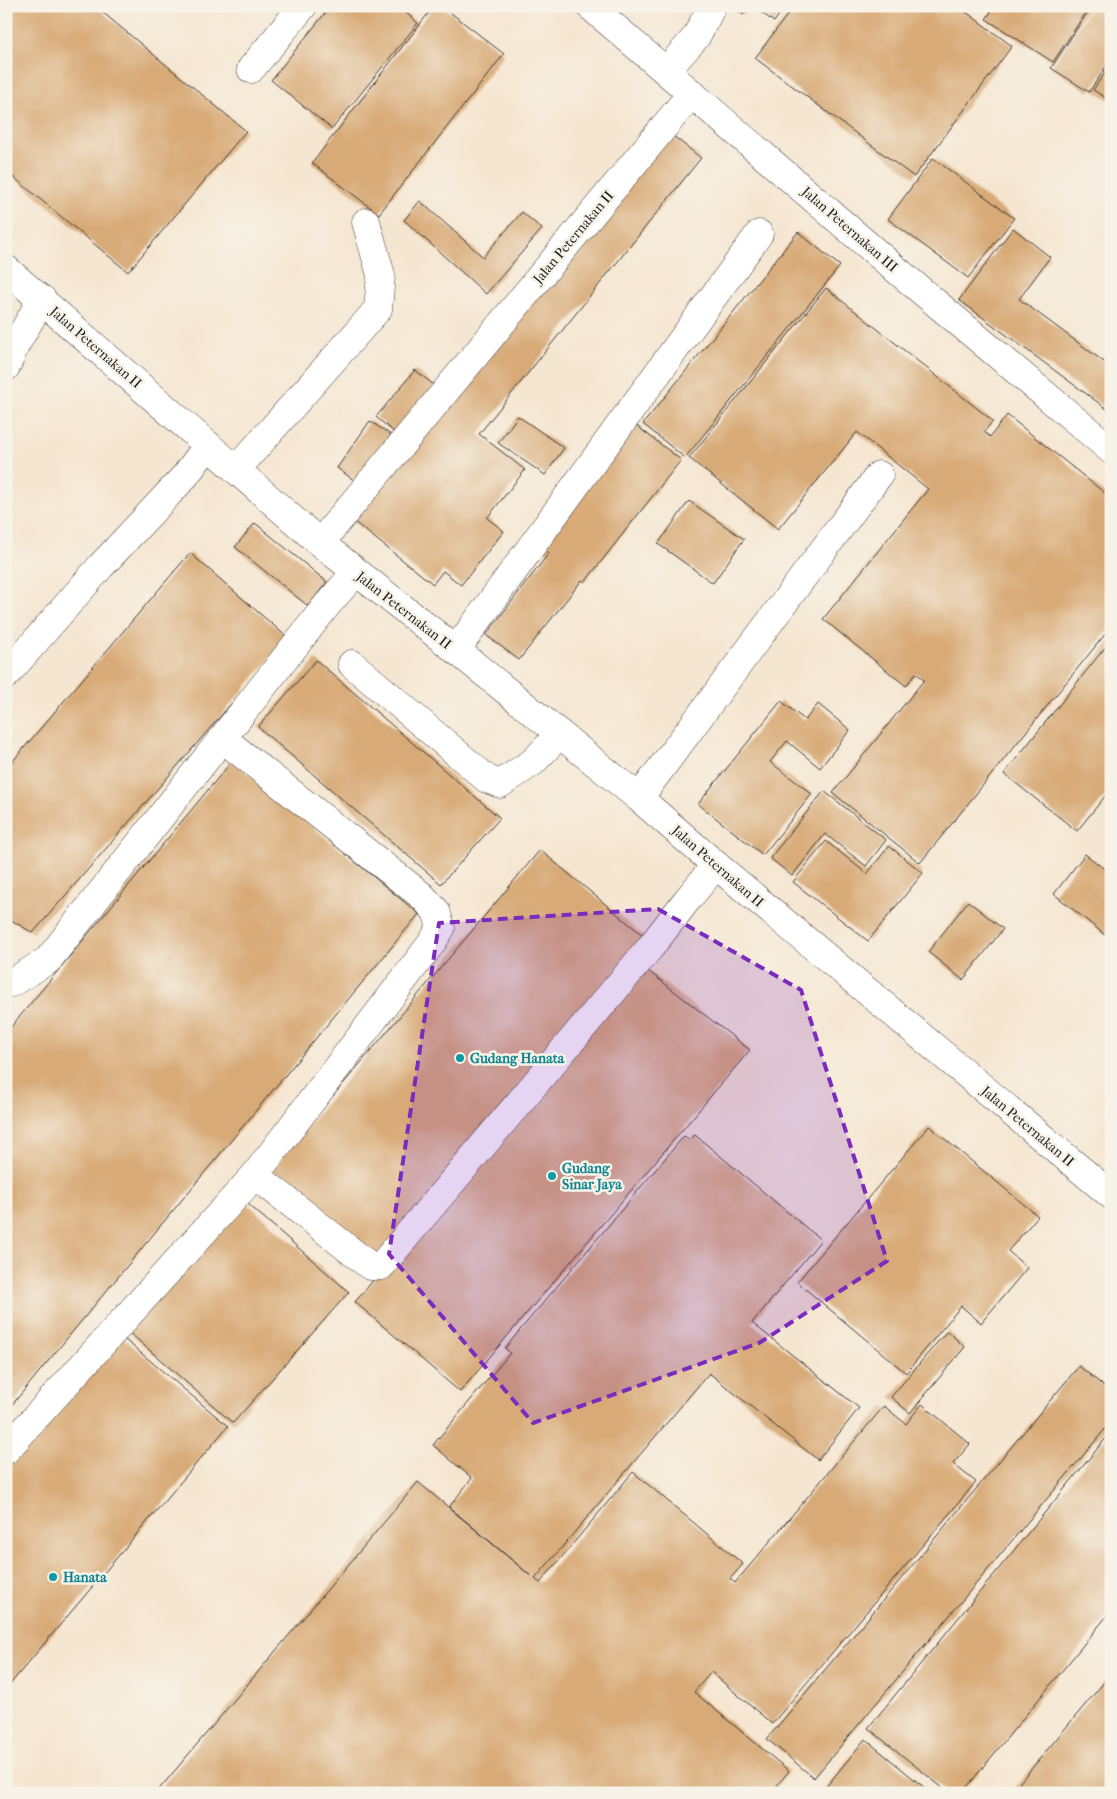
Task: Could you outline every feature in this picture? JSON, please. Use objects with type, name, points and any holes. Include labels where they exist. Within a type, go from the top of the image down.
[{"type":"street","points":[[251,69],[303,6]]},
{"type":"street","name":"Jalan Peternakan III","points":[[590,6],[1111,450]]},
{"type":"street","points":[[666,71],[696,37],[712,6]]},
{"type":"street","name":"Jalan Peternakan II","points":[[320,543],[692,93]]},
{"type":"street","points":[[236,470],[378,309],[381,275],[366,222]]},
{"type":"street","points":[[456,650],[759,234]]},
{"type":"street","name":"Jalan Peternakan II","points":[[6,269],[320,543],[639,798],[716,865],[1111,1195]]},
{"type":"street","points":[[6,367],[16,344],[42,299]]},
{"type":"street","points":[[6,675],[101,566],[185,476],[208,446]]},
{"type":"street","points":[[639,798],[879,475]]},
{"type":"street","points":[[6,981],[11,983],[48,960],[327,606],[356,572]]},
{"type":"street","points":[[352,664],[487,779],[500,784],[533,762],[560,734]]},
{"type":"street","points":[[6,1450],[255,1175],[432,944],[441,928],[436,911],[422,896],[223,739]]},
{"type":"street","points":[[255,1175],[370,1266],[381,1266],[649,949],[716,865]]},
{"type":"highlighted area","points":[[658,909],[801,990],[887,1261],[759,1343],[533,1423],[389,1254],[439,923]]},
{"type":"building","points":[[6,6],[95,6],[246,131],[128,272],[6,171]]},
{"type":"building","points":[[331,6],[398,6],[418,23],[332,129],[271,80]]},
{"type":"building","points":[[434,6],[442,6],[504,54],[379,214],[312,163]]},
{"type":"building","points":[[732,6],[748,6],[743,15]]},
{"type":"building","points":[[759,6],[785,6],[774,22],[757,9]]},
{"type":"building","points":[[794,6],[958,6],[1012,46],[914,177],[755,58]]},
{"type":"building","points":[[995,6],[1090,6],[1053,62],[986,19]]},
{"type":"building","points":[[1092,6],[1111,6],[1111,59],[1089,92],[1051,68]]},
{"type":"building","points":[[1111,64],[1111,101],[1093,90]]},
{"type":"building","points":[[667,131],[701,158],[479,434],[525,470],[487,518],[504,531],[461,585],[443,571],[433,584],[353,521]]},
{"type":"building","points":[[933,158],[1014,218],[968,278],[888,219]]},
{"type":"building","points":[[420,201],[483,257],[522,212],[542,229],[486,294],[404,220]]},
{"type":"building","points":[[1013,228],[1050,257],[1019,299],[1111,367],[1111,412],[959,300]]},
{"type":"building","points":[[798,232],[840,266],[685,458],[643,424]]},
{"type":"building","points":[[826,288],[993,421],[984,432],[990,437],[1007,415],[1111,498],[1111,627],[920,863],[833,793],[924,680],[916,673],[906,686],[823,619],[928,489],[857,432],[778,529],[689,458]]},
{"type":"building","points":[[415,370],[435,386],[395,433],[376,417]]},
{"type":"building","points":[[518,416],[564,448],[545,475],[498,443]]},
{"type":"building","points":[[370,421],[391,435],[358,483],[337,468]]},
{"type":"building","points":[[633,423],[681,460],[585,582],[582,580],[519,660],[486,635],[549,553],[538,545]]},
{"type":"building","points":[[689,501],[744,539],[713,583],[658,544]]},
{"type":"building","points":[[255,523],[327,582],[308,606],[235,547]]},
{"type":"building","points":[[190,553],[288,638],[33,933],[6,917],[6,769]]},
{"type":"building","points":[[1111,640],[1111,789],[1077,831],[1004,774]]},
{"type":"building","points":[[316,660],[500,818],[441,884],[258,727]]},
{"type":"building","points":[[781,701],[805,720],[818,704],[850,730],[820,768],[787,741],[770,762],[812,794],[763,855],[698,804]]},
{"type":"building","points":[[232,761],[419,914],[6,1412],[6,1033]]},
{"type":"building","points":[[824,791],[886,840],[866,866],[825,834],[792,876],[770,858]]},
{"type":"building","points":[[826,841],[867,874],[889,846],[923,873],[868,941],[793,882]]},
{"type":"building","name":"Gudang Hanata","points":[[540,850],[651,942],[379,1266],[268,1173]]},
{"type":"building","points":[[1085,854],[1111,874],[1111,928],[1105,935],[1054,894]]},
{"type":"building","points":[[968,901],[1003,929],[963,980],[928,952]]},
{"type":"building","name":"Gudang Sinar Jaya","points":[[638,963],[750,1050],[460,1392],[355,1302]]},
{"type":"building","points":[[929,1126],[1038,1216],[1008,1251],[1027,1268],[981,1323],[961,1306],[906,1373],[797,1282]]},
{"type":"building","points":[[695,1135],[821,1240],[752,1323],[859,1408],[818,1460],[709,1373],[535,1579],[540,1583],[633,1472],[743,1564],[730,1579],[735,1583],[884,1406],[906,1424],[922,1404],[970,1444],[953,1464],[976,1482],[772,1724],[711,1672],[694,1692],[789,1771],[771,1793],[156,1793],[418,1482],[531,1576],[449,1507],[472,1478],[433,1445],[510,1353],[505,1348],[684,1136],[690,1140]]},
{"type":"building","points":[[240,1197],[349,1292],[233,1423],[124,1328]]},
{"type":"building","points":[[947,1331],[965,1347],[910,1413],[891,1397]]},
{"type":"building","name":"Hanata","points":[[117,1333],[228,1426],[6,1689],[6,1465]]},
{"type":"building","points":[[1079,1366],[1111,1392],[1111,1422],[814,1778],[767,1739]]},
{"type":"building","points":[[1111,1432],[1111,1611],[962,1793],[949,1793],[868,1728]]},
{"type":"building","points":[[1111,1674],[1111,1793],[1011,1793]]},
{"type":"building","points":[[865,1739],[931,1793],[821,1793]]},
{"type":"place","name":"Gudang Hanata","points":[[460,1058]]},
{"type":"place","name":"Gudang Sinar Jaya","points":[[552,1176]]},
{"type":"place","name":"Hanata","points":[[53,1577]]}]
